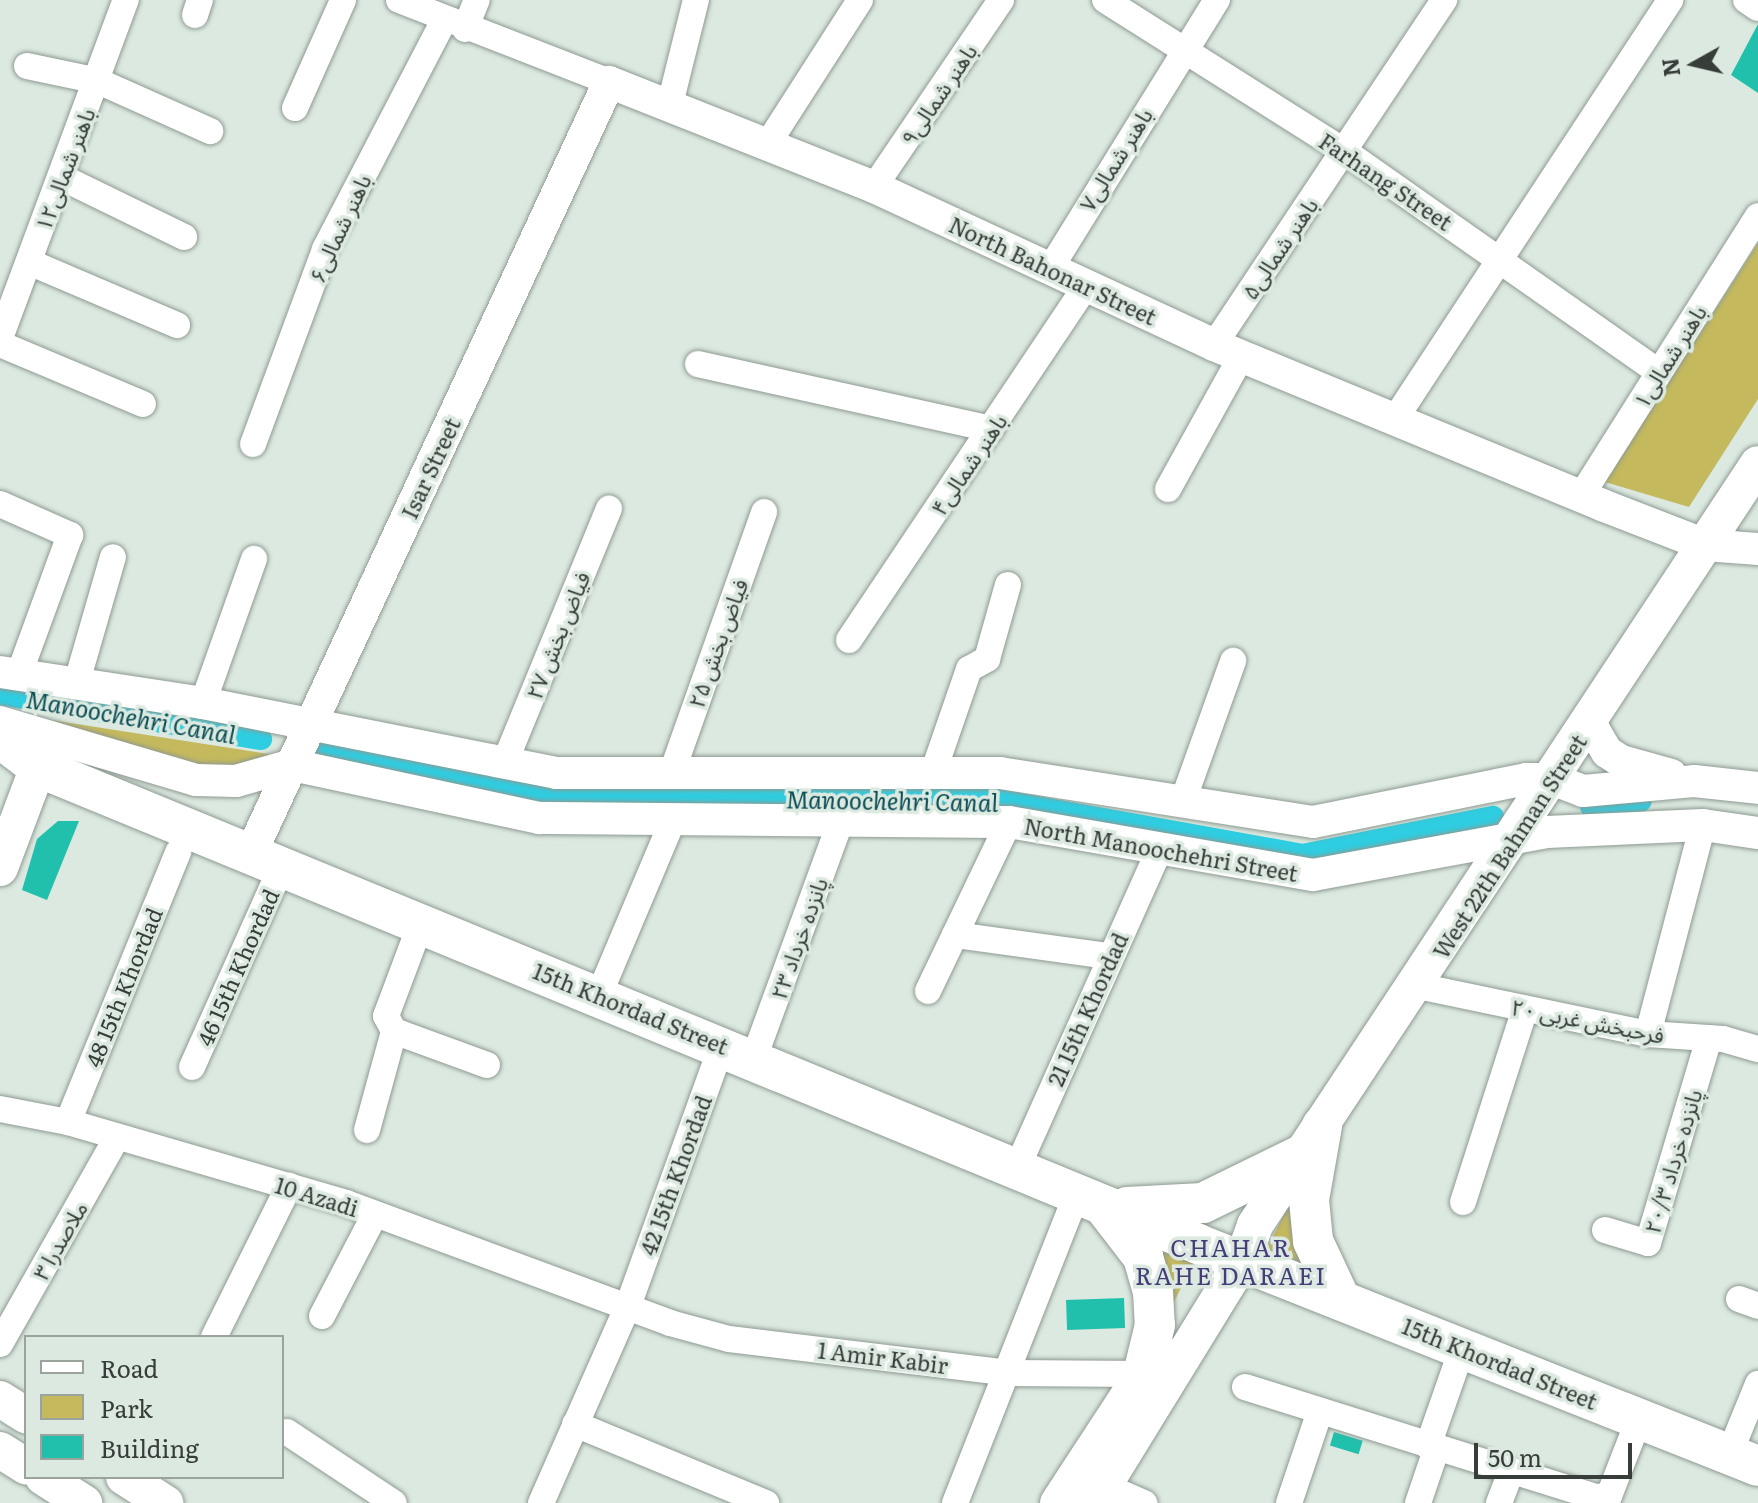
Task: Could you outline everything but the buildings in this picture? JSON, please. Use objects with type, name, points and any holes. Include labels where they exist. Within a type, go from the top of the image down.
[{"type":"main road","name":"West 22th Bahman Street","points":[[1240,1247],[1418,986],[1758,464]]},
{"type":"main road","name":"15th Khordad Street","points":[[0,738],[19,765],[267,860],[738,1051],[1090,1199],[1240,1247],[1340,1299],[1743,1460]]},
{"type":"main road","points":[[0,868],[19,765]]},
{"type":"main road","points":[[1090,1199],[1203,1203],[1313,1140]]},
{"type":"main road","points":[[1313,1140],[1309,1200],[1313,1241],[1340,1299]]},
{"type":"main road","points":[[1090,1199],[1143,1257],[1153,1291],[1155,1325],[1143,1374]]},
{"type":"main road","points":[[1058,1503],[1143,1374],[1240,1247]]},
{"type":"main road","points":[[1099,1494],[1240,1247]]},
{"type":"main road","points":[[0,1399],[24,1414]]},
{"type":"main road","points":[[0,1450],[24,1465]]},
{"type":"street","name":"باهنر شمالی۱۲","points":[[0,338],[126,0]]},
{"type":"street","points":[[295,108],[343,0]]},
{"type":"street","name":"North Bahonar Street","points":[[399,0],[455,25],[670,104],[874,187],[1085,287],[1228,350],[1397,416],[1581,496],[1705,545],[1758,549]]},
{"type":"street","name":"باهنر شمالی۶","points":[[253,444],[325,249],[455,25],[477,0]]},
{"type":"street","points":[[670,104],[696,0]]},
{"type":"street","points":[[767,145],[860,0]]},
{"type":"street","name":"باهنر شمالی۹","points":[[874,187],[1001,0]]},
{"type":"street","name":"Farhang Street","points":[[1105,0],[1344,151],[1501,258],[1659,372]]},
{"type":"street","name":"باهنر شمالی۷","points":[[1050,269],[1217,0]]},
{"type":"street","points":[[1397,416],[1670,0]]},
{"type":"street","points":[[1746,0],[1758,8]]},
{"type":"street","name":"باهنر شمالی۵","points":[[1168,489],[1228,350],[1344,151],[1443,1]]},
{"type":"street","points":[[27,66],[98,81],[210,131]]},
{"type":"street","name":"Isar Street","points":[[267,860],[292,765],[609,82]]},
{"type":"street","points":[[61,177],[184,237]]},
{"type":"street","name":"باهنر شمالی۱","points":[[1581,496],[1758,216]]},
{"type":"street","points":[[29,262],[177,325]]},
{"type":"street","name":"باهنر شمالی۴","points":[[849,640],[1085,287]]},
{"type":"street","points":[[0,344],[143,404]]},
{"type":"street","points":[[698,364],[991,429]]},
{"type":"street","points":[[0,504],[70,535],[9,674],[203,703],[556,773],[1000,773],[1313,822],[1552,779],[1583,791],[1694,781]]},
{"type":"street","name":"فیاض بخش ۲۷","points":[[505,762],[609,509]]},
{"type":"street","name":"فیاض بخش ۲۵","points":[[671,775],[764,512]]},
{"type":"street","points":[[76,685],[113,557]]},
{"type":"street","points":[[203,703],[254,559]]},
{"type":"street","points":[[933,773],[969,669],[987,659],[1008,585]]},
{"type":"street","points":[[1183,801],[1233,661]]},
{"type":"street","points":[[1589,721],[1607,752],[1621,761],[1694,781],[1758,788]]},
{"type":"street","name":"North Manoochehri Street","points":[[0,722],[196,780],[236,781],[292,765],[539,818],[673,820],[842,817],[1009,822],[1159,851],[1313,875],[1516,837],[1703,825],[1758,833]]},
{"type":"street","name":"پانزده خرداد ۲۳","points":[[738,1051],[842,817]]},
{"type":"street","points":[[599,995],[673,820]]},
{"type":"street","points":[[928,991],[1009,822]]},
{"type":"street","points":[[1648,1034],[1703,825]]},
{"type":"street","name":"21 15th Khordad","points":[[1017,1168],[1109,956],[1159,851]]},
{"type":"street","name":"48 15th Khordad","points":[[68,1122],[178,852]]},
{"type":"street","name":"46 15th Khordad","points":[[192,1067],[267,860]]},
{"type":"street","points":[[421,923],[386,1016],[394,1031],[487,1065]]},
{"type":"street","points":[[955,935],[1109,956]]},
{"type":"street","name":"فرحبخش غربی ۲۰","points":[[1418,986],[1648,1034],[1750,1040]]},
{"type":"street","points":[[1463,1202],[1525,1009]]},
{"type":"street","points":[[367,1130],[394,1031]]},
{"type":"street","name":"پانزده خرداد ۲۰/۳","points":[[1605,1230],[1648,1243],[1709,1038]]},
{"type":"street","name":"42 15th Khordad","points":[[541,1503],[738,1051]]},
{"type":"street","name":"10 Azadi","points":[[0,1109],[68,1122],[289,1186],[628,1306]]},
{"type":"street","name":"ملاصدرا ۳","points":[[0,1344],[117,1137]]},
{"type":"street","points":[[215,1335],[289,1186]]},
{"type":"street","points":[[955,1503],[1009,1373],[1090,1199]]},
{"type":"street","points":[[322,1316],[375,1214]]},
{"type":"street","name":"1 Amir Kabir","points":[[628,1306],[729,1339],[1009,1373],[1143,1374]]},
{"type":"street","points":[[1418,1503],[1462,1349]]},
{"type":"street","points":[[1743,1460],[1758,1384]]},
{"type":"street","points":[[1245,1387],[1594,1500],[1609,1496],[1639,1419]]},
{"type":"street","points":[[1289,1503],[1320,1411]]},
{"type":"street","points":[[575,1424],[766,1503]]},
{"type":"street","points":[[287,1432],[394,1503]]},
{"type":"street","points":[[1499,1503],[1510,1474]]},
{"type":"street","points":[[1099,1494],[1144,1503]]},
{"type":"green space","points":[[1758,243],[1758,399],[1689,507],[1605,482]]},
{"type":"green space","points":[[51,720],[269,754],[263,769],[214,774]]},
{"type":"green space","points":[[1298,1187],[1309,1266],[1267,1248]]},
{"type":"green space","points":[[1144,1238],[1196,1258],[1171,1308]]},
{"type":"waterway","name":"Manoochehri Canal","points":[[0,694],[261,739]]},
{"type":"waterway","name":"Manoochehri Canal","points":[[326,750],[586,800],[981,797],[1302,855],[1493,817]]},
{"type":"waterway","name":"Manoochehri Canal","points":[[1591,807],[1641,801]]},
{"type":"district","name":"CHAHAR RAHE DARAEI","points":[[1231,1261]]}]
